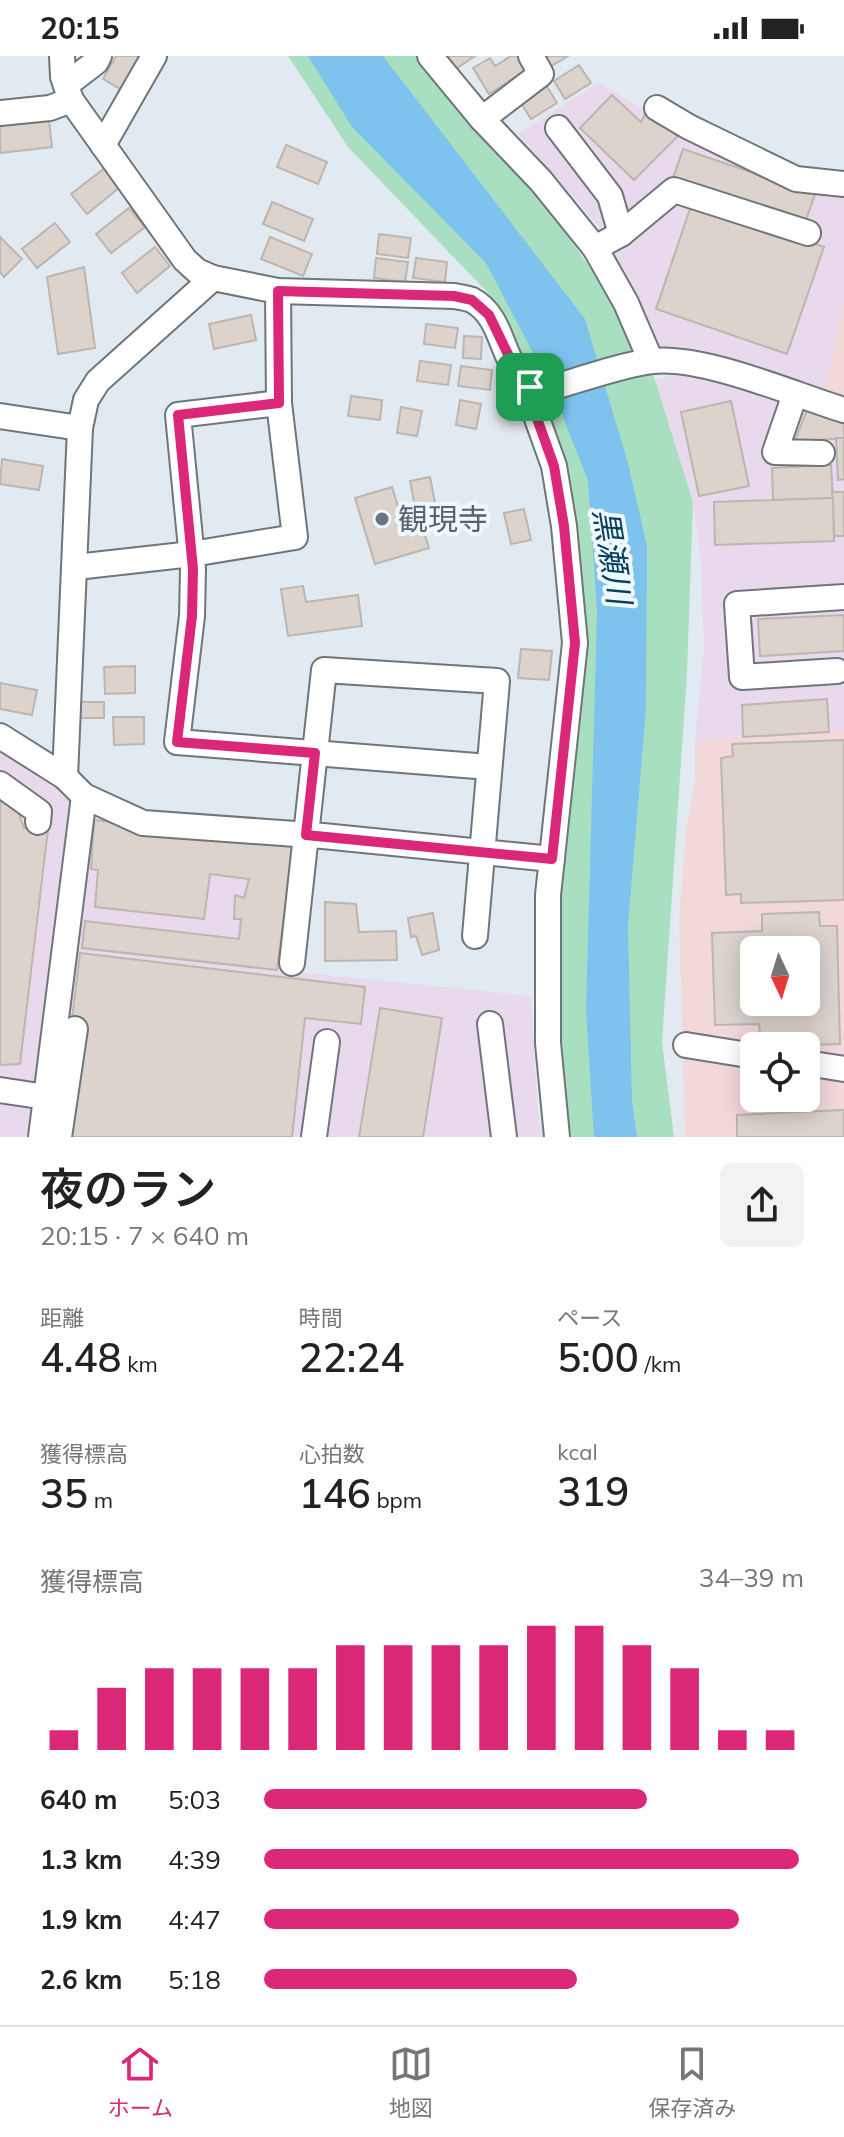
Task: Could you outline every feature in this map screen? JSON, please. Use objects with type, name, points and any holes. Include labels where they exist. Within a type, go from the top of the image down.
[{"type":"street","points":[[62,56],[69,93],[185,260],[197,271],[213,278],[278,291],[454,296],[472,300],[489,315],[517,373],[538,388],[651,361],[681,360],[844,410]]},
{"type":"street","points":[[0,113],[50,108],[69,93],[99,56]]},
{"type":"street","points":[[103,145],[154,56]]},
{"type":"street","points":[[430,56],[482,119],[541,181],[595,248],[616,282],[651,361]]},
{"type":"street","points":[[482,119],[541,74],[531,56]]},
{"type":"street","points":[[657,108],[796,179],[844,184]]},
{"type":"street","points":[[558,128],[610,196],[621,234]]},
{"type":"street","points":[[595,248],[621,234],[674,190],[808,233]]},
{"type":"street","points":[[65,777],[80,428],[86,400],[98,381],[213,278]]},
{"type":"street","points":[[76,567],[192,554],[295,537],[279,403],[278,291]]},
{"type":"street","points":[[538,388],[534,410],[554,466],[564,526],[575,643],[548,895],[548,1043],[557,1137]]},
{"type":"street","points":[[795,394],[775,452],[822,453]]},
{"type":"street","points":[[279,403],[178,415],[192,554],[192,616],[177,742],[489,767]]},
{"type":"street","points":[[0,416],[80,428]]},
{"type":"street","points":[[837,671],[742,677],[737,604],[844,597]]},
{"type":"street","points":[[292,963],[324,670],[497,681],[475,936]]},
{"type":"street","points":[[0,736],[65,777],[84,796],[143,823],[552,859]]},
{"type":"street","points":[[0,784],[39,812],[38,822]]},
{"type":"street","points":[[59,1137],[72,1028],[84,796]]},
{"type":"street","points":[[490,1024],[504,1137]]},
{"type":"street","points":[[41,1137],[46,1097],[72,1028]]},
{"type":"street","points":[[314,1137],[327,1042]]},
{"type":"street","points":[[686,1045],[740,1054]]},
{"type":"street","points":[[820,1065],[844,1069]]},
{"type":"street","points":[[0,1090],[46,1097]]},
{"type":"shaded area","points":[[599,83],[683,132],[844,189],[844,297],[824,394],[738,363],[683,348],[652,351],[625,280],[599,227],[518,134]]},
{"type":"shaded area","points":[[844,298],[844,399],[824,394]]},
{"type":"shaded area","points":[[676,374],[699,376],[740,387],[844,422],[844,731],[695,741],[704,646],[701,566],[693,502],[655,380]]},
{"type":"shaded area","points":[[844,731],[844,1137],[685,1137],[679,920],[686,832],[695,780],[695,741]]},
{"type":"shaded area","points":[[0,746],[140,826],[294,841],[277,970],[531,996],[537,1105],[542,1137],[0,1137]]},
{"type":"green space","points":[[288,56],[418,56],[549,209],[623,315],[655,380],[693,502],[687,673],[662,1042],[674,1137],[561,1137],[548,1025],[574,701],[545,410],[527,363],[487,292],[348,147]]},
{"type":"water","name":"黒瀬川","points":[[308,56],[383,56],[585,319],[628,463],[647,546],[646,709],[628,926],[632,1100],[637,1137],[594,1137],[586,1010],[597,612],[588,481],[552,389],[486,263],[352,127]]},
{"type":"building","points":[[116,56],[143,56],[124,91],[103,79]]},
{"type":"building","points":[[445,56],[475,56],[454,70]]},
{"type":"building","points":[[511,56],[517,56],[526,70],[489,94],[473,68],[490,58],[495,66]]},
{"type":"building","points":[[543,56],[568,56],[550,67]]},
{"type":"building","points":[[579,65],[591,83],[565,99],[554,81]]},
{"type":"building","points":[[546,85],[557,103],[531,119],[520,101]]},
{"type":"building","points":[[612,95],[641,122],[645,114],[678,136],[634,180],[580,128]]},
{"type":"building","points":[[49,120],[52,147],[0,153],[0,125]]},
{"type":"building","points":[[286,145],[327,162],[318,184],[277,167]]},
{"type":"building","points":[[683,149],[815,194],[804,226],[672,181]]},
{"type":"building","points":[[105,168],[120,187],[87,214],[71,194]]},
{"type":"building","points":[[272,202],[313,219],[304,241],[263,224]]},
{"type":"building","points":[[692,203],[824,247],[787,354],[656,309]]},
{"type":"building","points":[[129,208],[145,227],[111,253],[96,234]]},
{"type":"building","points":[[55,223],[70,242],[37,268],[22,249]]},
{"type":"building","points":[[379,234],[411,238],[408,258],[377,254]]},
{"type":"building","points":[[0,237],[22,259],[4,277],[0,272]]},
{"type":"building","points":[[270,237],[312,254],[303,276],[261,259]]},
{"type":"building","points":[[155,247],[170,266],[137,293],[122,273]]},
{"type":"building","points":[[376,258],[408,262],[405,282],[374,278]]},
{"type":"building","points":[[416,258],[447,262],[445,282],[413,278]]},
{"type":"building","points":[[84,267],[95,348],[58,354],[47,277]]},
{"type":"building","points":[[251,315],[256,340],[214,349],[209,324]]},
{"type":"building","points":[[426,324],[458,328],[455,348],[424,344]]},
{"type":"building","points":[[464,336],[482,337],[481,359],[463,358]]},
{"type":"building","points":[[420,361],[451,365],[448,385],[417,381]]},
{"type":"building","points":[[461,366],[492,370],[490,390],[458,386]]},
{"type":"building","points":[[351,396],[382,400],[380,420],[348,416]]},
{"type":"building","points":[[460,400],[481,404],[476,429],[456,425]]},
{"type":"building","points":[[731,401],[749,486],[699,496],[681,412]]},
{"type":"building","points":[[401,407],[422,411],[417,436],[397,433]]},
{"type":"building","points":[[807,410],[844,422],[844,438],[794,442]]},
{"type":"building","points":[[836,438],[844,438],[844,479],[838,480]]},
{"type":"building","points":[[2,459],[43,466],[39,490],[0,484]]},
{"type":"building","points":[[831,465],[833,498],[773,500],[772,468]]},
{"type":"building","points":[[430,477],[436,508],[416,512],[410,481]]},
{"type":"building","points":[[392,487],[406,531],[422,526],[429,548],[375,564],[355,498]]},
{"type":"building","points":[[832,492],[844,492],[844,536],[834,536]]},
{"type":"building","points":[[833,498],[834,541],[715,545],[714,502]]},
{"type":"building","points":[[524,509],[531,540],[511,544],[504,513]]},
{"type":"building","points":[[303,586],[306,602],[358,595],[362,626],[288,636],[281,589]]},
{"type":"building","points":[[844,615],[844,651],[760,656],[758,619]]},
{"type":"building","points":[[521,649],[552,651],[549,680],[518,678]]},
{"type":"building","points":[[135,666],[135,693],[105,694],[104,667]]},
{"type":"building","points":[[0,683],[37,690],[32,715],[0,709]]},
{"type":"building","points":[[827,699],[829,732],[743,737],[742,705]]},
{"type":"building","points":[[75,702],[104,702],[104,718],[75,718]]},
{"type":"building","points":[[113,717],[144,717],[144,744],[114,745]]},
{"type":"building","points":[[844,740],[844,900],[741,903],[741,894],[726,895],[721,758],[733,756],[732,744]]},
{"type":"building","points":[[0,799],[14,801],[24,828],[48,829],[20,1064],[0,1065]]},
{"type":"building","points":[[94,820],[294,841],[277,970],[82,948],[85,921],[239,939],[241,919],[234,919],[235,895],[244,898],[249,879],[210,874],[204,919],[95,907],[98,870],[91,869]]},
{"type":"building","points":[[325,902],[356,904],[359,932],[396,931],[397,960],[325,961]]},
{"type":"building","points":[[819,912],[820,926],[837,926],[840,1044],[820,1045],[820,1032],[760,1032],[759,1024],[715,1025],[712,933],[762,931],[762,914]]},
{"type":"building","points":[[433,913],[439,950],[422,955],[416,936],[411,937],[408,918]]},
{"type":"building","points":[[80,953],[365,987],[361,1024],[305,1018],[292,1137],[70,1137],[86,1021],[72,1019]]},
{"type":"building","points":[[380,1008],[442,1018],[423,1137],[359,1137]]},
{"type":"building","points":[[844,1110],[844,1137],[737,1137],[737,1115]]},
{"type":"place","name":"観現寺","points":[[382,519]]},
{"type":"route","points":[[278,291],[454,296],[472,300],[489,315],[517,373],[530,387],[534,410],[554,466],[564,526],[575,643],[552,859],[306,835],[315,753],[177,742],[192,616],[193,569],[178,415],[279,403],[278,291]]}]
